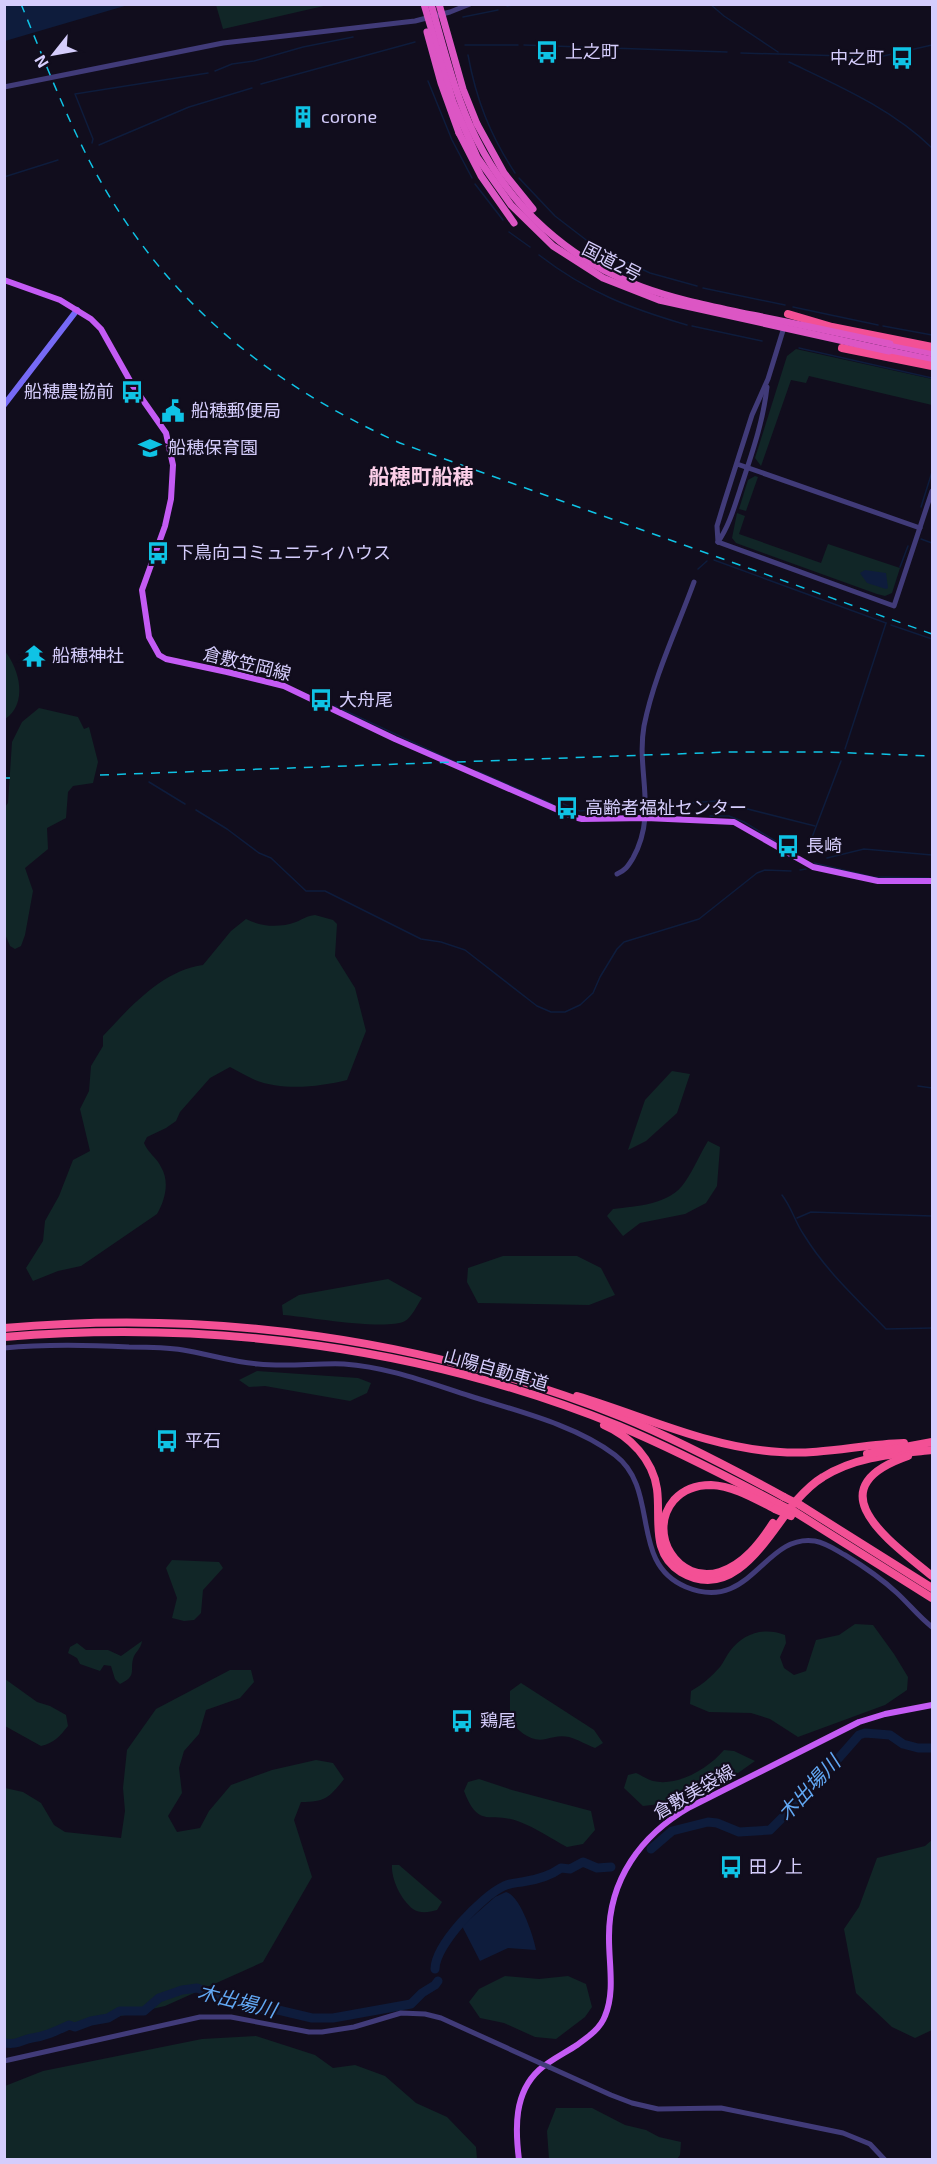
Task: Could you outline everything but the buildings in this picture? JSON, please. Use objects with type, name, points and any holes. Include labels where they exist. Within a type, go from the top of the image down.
[{"type":"highway","points":[[422,4],[441,82],[459,133],[481,176],[514,223]]},
{"type":"highway","name":"国道2号","points":[[422,4],[453,102],[477,157],[511,205],[538,233],[561,252],[612,282],[659,300],[890,347],[933,353]]},
{"type":"highway","name":"国道2号","points":[[431,4],[460,100],[484,153],[517,201],[565,246],[606,271],[661,293],[890,347],[933,360]]},
{"type":"highway","points":[[439,4],[464,89],[477,124],[504,173],[533,209]]},
{"type":"highway","points":[[788,314],[832,327],[933,347]]},
{"type":"highway","points":[[842,348],[933,366]]},
{"type":"highway","name":"山陽自動車道","points":[[4,1328],[50,1323],[115,1322],[222,1325],[330,1338],[384,1348],[503,1377],[568,1397],[633,1422],[710,1457],[780,1503]]},
{"type":"highway","name":"山陽自動車道","points":[[4,1337],[51,1334],[166,1333],[280,1340],[450,1371],[571,1408],[688,1456],[795,1511],[933,1588]]},
{"type":"highway","points":[[503,1377],[591,1400],[710,1440],[753,1450],[814,1453],[891,1443],[932,1446]]},
{"type":"highway","points":[[571,1408],[618,1433],[642,1454],[657,1487],[658,1530],[662,1549],[677,1569],[701,1578],[724,1576],[745,1565],[765,1544],[802,1494],[830,1473],[866,1459],[932,1446]]},
{"type":"highway","points":[[932,1446],[854,1457],[819,1473],[792,1497],[748,1555],[735,1565],[721,1571],[706,1574],[692,1571],[674,1559],[666,1545],[663,1531],[665,1516],[677,1497],[689,1489],[704,1485],[723,1487],[780,1503],[795,1511],[933,1598]]},
{"type":"highway","points":[[932,1446],[880,1467],[867,1481],[863,1500],[869,1518],[878,1530],[933,1576]]},
{"type":"main road","name":"倉敷笠岡線","points":[[4,280],[60,300],[101,329],[134,386],[166,433],[174,479],[171,499],[165,526],[142,590],[149,637],[159,655],[172,662],[284,686],[395,739],[574,817],[734,822],[813,867],[878,881],[933,881]]},
{"type":"main road","points":[[4,405],[77,310]]},
{"type":"main road","name":"倉敷美袋線","points":[[519,2160],[516,2133],[517,2112],[522,2096],[534,2076],[541,2068],[590,2036],[605,2017],[611,1996],[609,1932],[614,1900],[629,1864],[648,1839],[664,1824],[690,1807],[839,1731],[885,1714],[933,1705]]},
{"type":"street","points":[[4,87],[223,43],[415,21],[470,4]]},
{"type":"street","points":[[718,542],[720,515],[752,415],[768,379],[788,314]]},
{"type":"street","points":[[718,542],[727,527],[764,417],[768,379]]},
{"type":"street","points":[[737,464],[920,528]]},
{"type":"street","points":[[718,542],[894,606],[932,496]]},
{"type":"street","points":[[617,874],[627,868],[644,833],[646,818],[644,728],[657,677],[694,582]]},
{"type":"street","points":[[4,1348],[85,1344],[157,1347],[256,1364],[290,1366],[345,1364],[399,1373],[537,1416],[612,1453],[624,1462],[635,1477],[644,1505],[645,1529],[657,1561],[683,1586],[696,1591],[710,1592],[731,1589],[752,1575],[786,1545],[796,1541],[816,1541],[870,1571],[933,1627]]},
{"type":"street","points":[[4,2061],[200,2016],[231,2017],[309,2032],[322,2032],[354,2027],[401,2013],[425,2014],[441,2018],[611,2095],[658,2109],[721,2108],[843,2133],[870,2144],[885,2160]]},
{"type":"green space","points":[[216,4],[328,5],[223,29]]},
{"type":"green space","points":[[796,349],[932,379],[932,405],[809,376],[806,383],[791,380],[761,466],[755,458],[787,356]]},
{"type":"green space","points":[[755,476],[758,477],[746,511],[739,509],[748,480]]},
{"type":"green space","points":[[737,513],[745,516],[739,534],[821,563],[828,544],[900,568],[892,593],[885,596],[877,594],[736,543],[732,538]]},
{"type":"green space","points":[[4,650],[14,667],[19,686],[17,705],[5,719]]},
{"type":"green space","points":[[39,708],[78,717],[84,729],[89,727],[98,762],[93,783],[73,786],[68,792],[66,818],[47,828],[48,849],[25,868],[33,891],[25,935],[21,946],[15,949],[10,946],[5,934],[5,807],[8,803],[12,742],[22,722]]},
{"type":"green space","points":[[315,915],[333,920],[337,924],[335,956],[355,988],[366,1031],[347,1080],[313,1086],[277,1086],[255,1080],[230,1067],[210,1078],[180,1112],[176,1121],[147,1137],[144,1143],[164,1173],[166,1185],[164,1197],[157,1214],[81,1266],[58,1271],[33,1281],[26,1268],[43,1241],[45,1221],[59,1196],[73,1160],[90,1151],[80,1109],[89,1091],[91,1066],[103,1046],[103,1036],[148,991],[174,974],[203,965],[231,931],[246,919],[258,924],[277,926]]},
{"type":"green space","points":[[672,1071],[690,1074],[677,1113],[646,1141],[628,1150],[645,1100]]},
{"type":"green space","points":[[708,1141],[720,1147],[717,1186],[706,1203],[685,1214],[640,1223],[623,1236],[607,1216],[613,1209],[652,1203],[671,1196],[685,1182]]},
{"type":"green space","points":[[503,1256],[577,1256],[601,1268],[615,1295],[589,1305],[478,1303],[467,1282],[468,1268]]},
{"type":"green space","points":[[388,1279],[422,1298],[405,1321],[382,1325],[283,1315],[282,1305],[299,1295]]},
{"type":"green space","points":[[257,1371],[358,1378],[371,1383],[367,1393],[350,1401],[265,1386],[249,1387],[239,1380]]},
{"type":"green space","points":[[172,1560],[219,1562],[223,1568],[203,1590],[201,1613],[194,1620],[184,1621],[172,1618],[177,1598],[166,1568]]},
{"type":"green space","points":[[855,1624],[873,1625],[908,1677],[907,1690],[885,1705],[798,1737],[770,1719],[751,1713],[709,1712],[690,1704],[691,1691],[714,1674],[736,1645],[748,1636],[762,1632],[785,1635],[786,1643],[780,1657],[784,1668],[794,1675],[806,1671],[816,1640],[839,1635]]},
{"type":"green space","points":[[142,1641],[133,1659],[131,1676],[120,1684],[115,1679],[111,1666],[104,1665],[100,1671],[80,1664],[77,1658],[68,1653],[70,1647],[77,1643],[86,1650],[108,1650],[121,1656]]},
{"type":"green space","points":[[230,1670],[251,1670],[254,1682],[240,1698],[206,1710],[199,1734],[184,1751],[179,1768],[182,1793],[168,1816],[177,1832],[200,1828],[209,1811],[231,1785],[272,1770],[316,1760],[333,1763],[344,1779],[326,1798],[301,1802],[294,1820],[312,1877],[263,1962],[165,2006],[5,2042],[5,1788],[23,1792],[41,1803],[54,1825],[65,1832],[121,1838],[125,1811],[123,1788],[127,1750],[156,1709]]},
{"type":"green space","points":[[5,1679],[37,1702],[66,1715],[68,1726],[53,1741],[41,1746],[5,1726]]},
{"type":"green space","points":[[521,1683],[594,1730],[603,1743],[595,1748],[569,1737],[560,1736],[541,1740],[530,1738],[521,1732],[510,1721],[510,1691]]},
{"type":"green space","points":[[724,1750],[734,1751],[755,1761],[738,1773],[685,1793],[669,1803],[643,1806],[624,1788],[628,1775],[636,1773],[653,1781],[682,1779],[702,1769]]},
{"type":"green space","points":[[479,1779],[591,1811],[595,1830],[583,1844],[567,1847],[520,1822],[481,1815],[475,1811],[464,1791],[468,1782]]},
{"type":"green space","points":[[932,1840],[932,2030],[915,2038],[892,2027],[856,1993],[844,1929],[859,1907],[877,1858],[925,1846]]},
{"type":"green space","points":[[392,1865],[399,1865],[442,1902],[437,1910],[419,1912],[409,1905],[395,1883]]},
{"type":"green space","points":[[505,1976],[539,1979],[568,1976],[586,1984],[592,2007],[585,2017],[556,2039],[535,2037],[504,2023],[480,2018],[469,2002],[479,1989]]},
{"type":"green space","points":[[256,2036],[315,2055],[333,2068],[355,2065],[385,2076],[416,2103],[447,2117],[476,2147],[477,2159],[5,2159],[5,2086],[43,2071],[202,2039]]},
{"type":"green space","points":[[556,2108],[592,2108],[625,2125],[681,2142],[680,2155],[676,2160],[549,2159],[547,2131]]},
{"type":"water","points":[[5,4],[128,4],[128,5],[5,41]]},
{"type":"water","points":[[865,570],[886,573],[888,588],[867,583],[860,573]]},
{"type":"water","points":[[506,1892],[516,1900],[521,1908],[536,1950],[508,1948],[480,1961],[462,1926],[495,1897]]},
{"type":"waterway","points":[[507,6],[522,4]]},
{"type":"waterway","points":[[710,4],[778,52]]},
{"type":"waterway","points":[[463,17],[498,10]]},
{"type":"waterway","points":[[215,71],[232,64],[254,61],[303,47],[353,37]]},
{"type":"waterway","points":[[261,84],[415,42]]},
{"type":"waterway","points":[[465,45],[518,45]]},
{"type":"waterway","points":[[524,45],[727,52]]},
{"type":"waterway","points":[[741,53],[879,57],[932,45]]},
{"type":"waterway","points":[[468,55],[475,87],[485,116],[498,145],[515,173]]},
{"type":"waterway","points":[[789,62],[846,89],[882,110],[900,121],[932,148]]},
{"type":"waterway","points":[[92,143],[93,139],[75,94],[208,73]]},
{"type":"waterway","points":[[428,81],[452,140],[472,178]]},
{"type":"waterway","points":[[99,145],[189,107],[252,88]]},
{"type":"waterway","points":[[4,177],[58,160]]},
{"type":"waterway","points":[[519,178],[555,216],[594,246]]},
{"type":"waterway","points":[[475,184],[503,220]]},
{"type":"waterway","points":[[509,232],[530,247]]},
{"type":"waterway","points":[[599,249],[650,273],[697,286]]},
{"type":"waterway","points":[[539,255],[574,279],[609,298],[687,325]]},
{"type":"waterway","points":[[703,288],[785,305]]},
{"type":"waterway","points":[[793,307],[878,325]]},
{"type":"waterway","points":[[692,326],[762,341]]},
{"type":"waterway","points":[[883,326],[932,335]]},
{"type":"waterway","points":[[799,348],[932,378]]},
{"type":"waterway","points":[[921,507],[932,472]]},
{"type":"waterway","points":[[921,539],[932,543]]},
{"type":"waterway","points":[[900,567],[908,546]]},
{"type":"waterway","points":[[714,560],[886,623]]},
{"type":"waterway","points":[[698,569],[707,561]]},
{"type":"waterway","points":[[845,749],[886,623]]},
{"type":"waterway","points":[[891,625],[932,639]]},
{"type":"waterway","points":[[335,706],[466,767]]},
{"type":"waterway","points":[[808,848],[841,761]]},
{"type":"waterway","points":[[477,771],[552,804]]},
{"type":"waterway","points":[[149,782],[185,804]]},
{"type":"waterway","points":[[653,806],[716,801],[815,826]]},
{"type":"waterway","points":[[561,803],[580,811],[621,806]]},
{"type":"waterway","points":[[196,810],[259,853],[271,858],[306,891],[325,891],[421,939],[441,942],[465,950],[537,1006],[551,1012],[565,1012],[580,1005],[593,993],[617,949],[624,942],[699,919],[757,873],[765,870],[791,871]]},
{"type":"waterway","points":[[710,816],[729,816],[744,822],[795,853]]},
{"type":"waterway","points":[[827,858],[864,849],[932,855]]},
{"type":"waterway","points":[[814,863],[873,877],[929,878]]},
{"type":"waterway","points":[[800,870],[806,869]]},
{"type":"waterway","points":[[918,1086],[932,1088]]},
{"type":"waterway","points":[[782,1195],[801,1230],[822,1261],[886,1329],[932,1328]]},
{"type":"waterway","points":[[797,1218],[811,1212],[932,1216]]},
{"type":"waterway","name":"木出場川","points":[[651,1849],[672,1831],[708,1822],[717,1823],[739,1832],[770,1830],[859,1735],[865,1733],[890,1735],[903,1744],[918,1748],[932,1748]]},
{"type":"waterway","name":"木出場川","points":[[435,1969],[437,1959],[451,1935],[472,1910],[495,1891],[504,1886],[543,1877],[561,1868],[570,1869],[583,1862],[597,1868],[611,1867]]},
{"type":"waterway","name":"木出場川","points":[[4,2043],[16,2043],[46,2035],[69,2025],[75,2027],[108,2018],[120,2011],[144,2011],[159,1998],[182,1990],[197,1988],[256,2009],[278,2010],[312,2018],[333,2018],[411,2004],[438,1981]]},
{"type":"railway","points":[[21,4],[71,124],[118,210],[149,254],[183,294],[220,330],[260,362],[304,392],[350,419],[400,443],[932,634]]},
{"type":"railway","points":[[100,775],[729,752],[826,752],[932,756]]},
{"type":"railway","points":[[4,778],[10,778]]},
{"type":"place","name":"上之町","points":[[547,52]]},
{"type":"place","name":"中之町","points":[[902,58]]},
{"type":"place","name":"corone","points":[[303,117]]},
{"type":"place","name":"船穂農協前","points":[[132,392]]},
{"type":"place","name":"船穂郵便局","points":[[173,411]]},
{"type":"place","name":"船穂保育園","points":[[150,448]]},
{"type":"place","name":"下鳥向コミュニティハウス","points":[[158,553]]},
{"type":"place","name":"船穂神社","points":[[34,656]]},
{"type":"place","name":"大舟尾","points":[[321,700]]},
{"type":"place","name":"高齢者福祉センター","points":[[567,808]]},
{"type":"place","name":"長崎","points":[[788,846]]},
{"type":"place","name":"平石","points":[[167,1441]]},
{"type":"place","name":"鶏尾","points":[[462,1721]]},
{"type":"place","name":"田ノ上","points":[[731,1867]]},
{"type":"district","name":"船穂町船穂","points":[[421,477]]}]
